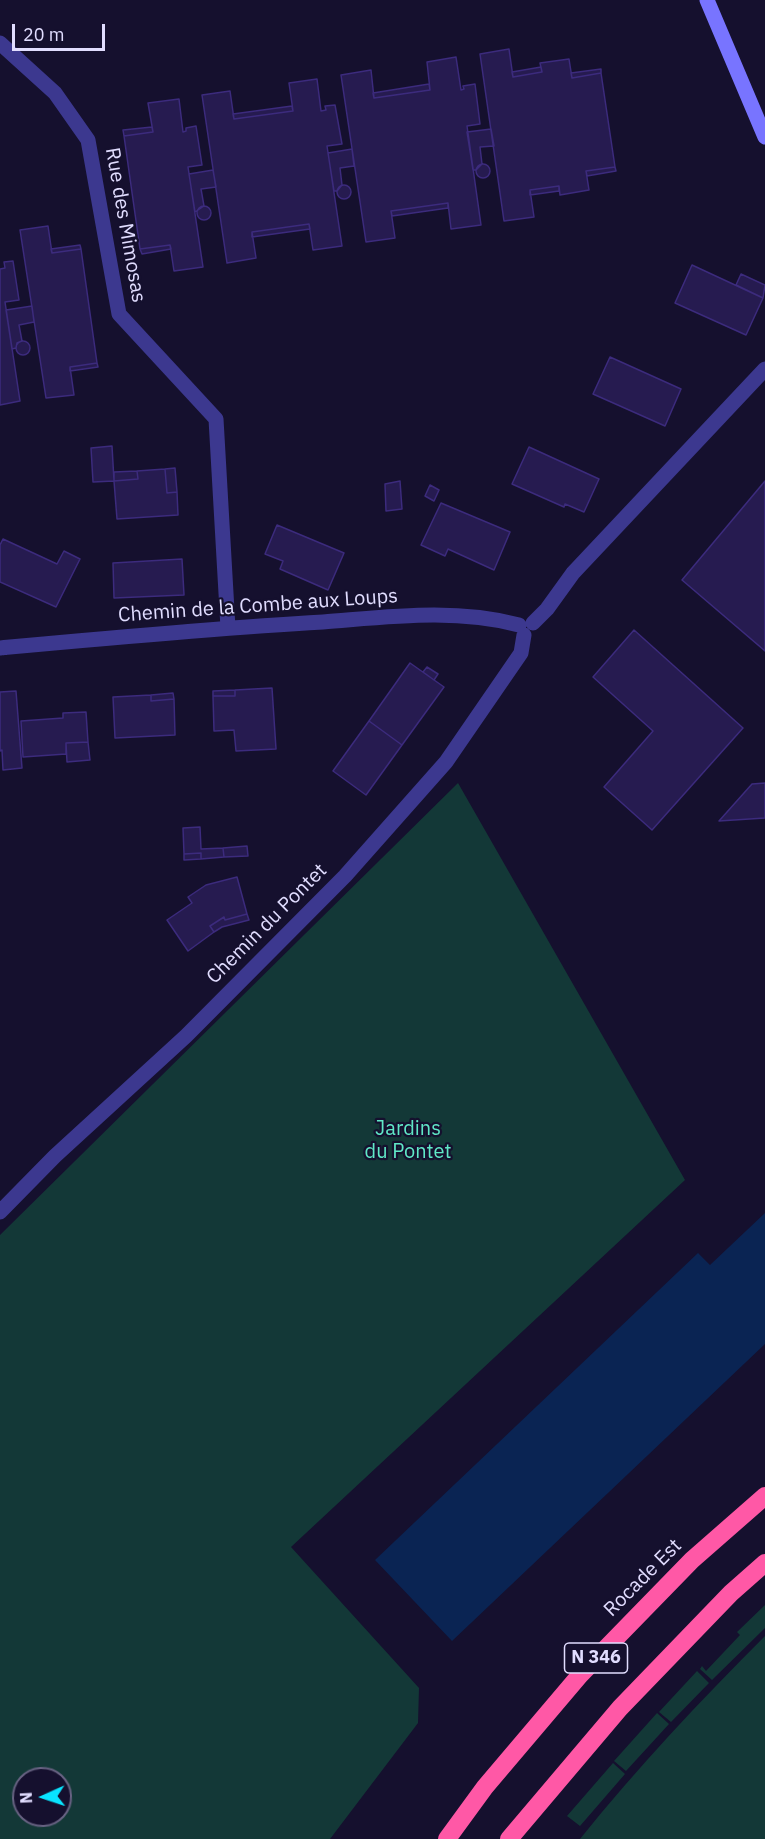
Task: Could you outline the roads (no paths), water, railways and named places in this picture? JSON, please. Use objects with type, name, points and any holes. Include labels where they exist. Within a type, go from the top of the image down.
[{"type":"highway","name":"Rocade Est","points":[[447,1839],[486,1787],[580,1675],[692,1560],[765,1496]]},
{"type":"highway","name":"N 346","points":[[509,1839],[620,1708],[731,1593],[765,1563]]},
{"type":"main road","points":[[706,0],[765,137]]},
{"type":"street","name":"Rue des Mimosas","points":[[0,43],[55,93],[88,140],[119,314],[216,420],[228,628]]},
{"type":"street","points":[[525,628],[548,609],[573,573],[765,369]]},
{"type":"street","name":"Chemin de la Combe aux Loups","points":[[0,648],[228,628],[433,615],[472,616],[525,628]]},
{"type":"street","name":"Chemin du Pontet","points":[[0,1212],[55,1156],[186,1036],[345,876],[446,762],[521,653],[525,628]]},
{"type":"water","points":[[765,1213],[765,1344],[452,1641],[375,1560],[698,1253],[710,1265]]},
{"type":"park label","name":"Jardins du Pontet","points":[[408,1140]]}]
